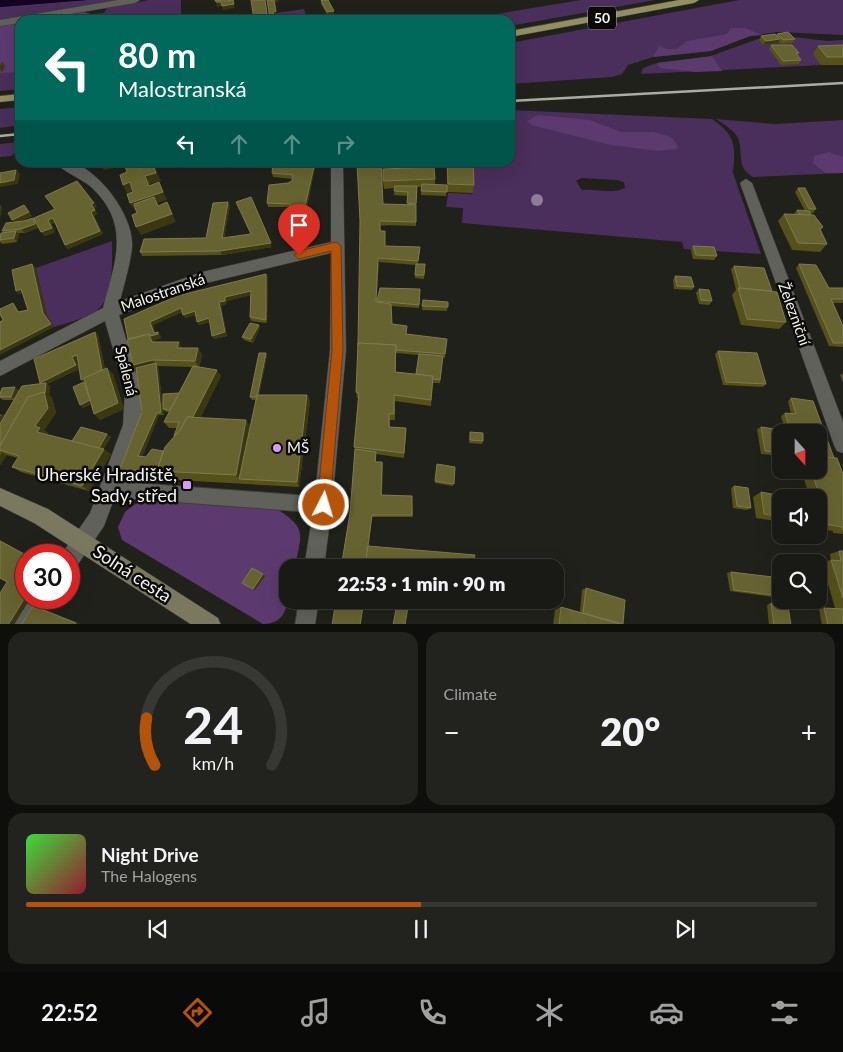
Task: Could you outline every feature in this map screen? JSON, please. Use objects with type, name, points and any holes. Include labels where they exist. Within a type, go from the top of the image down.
[{"type":"main road","name":"50","points":[[515,33],[694,0]]},
{"type":"main road","points":[[0,99],[15,98]]},
{"type":"street","points":[[47,15],[135,0]]},
{"type":"street","points":[[0,23],[15,20]]},
{"type":"street","points":[[72,167],[79,170],[99,187],[118,214],[125,247],[110,311]]},
{"type":"street","points":[[315,559],[324,505],[338,350],[337,167]]},
{"type":"street","name":"Železniční","points":[[746,183],[843,445]]},
{"type":"street","name":"Malostranská","points":[[0,369],[110,311],[159,292],[214,275],[336,246]]},
{"type":"street","name":"Spálená","points":[[79,544],[97,519],[132,425],[135,409],[133,391],[110,311]]},
{"type":"street","name":"Solná cesta","points":[[0,497],[41,516],[211,624]]},
{"type":"street","points":[[24,624],[34,609]]},
{"type":"street","points":[[305,624],[308,609]]},
{"type":"lane","points":[[109,489],[324,505]]},
{"type":"shaded area","points":[[0,0],[87,0],[0,7]]},
{"type":"shaded area","points":[[87,0],[119,0],[34,15],[15,15],[15,18],[0,21],[0,7]]},
{"type":"shaded area","points":[[149,0],[181,0],[181,15],[91,15],[104,13],[107,8]]},
{"type":"shaded area","points":[[581,0],[655,0],[515,25],[515,15],[490,15]]},
{"type":"shaded area","points":[[739,0],[843,0],[843,35],[777,32],[750,36],[711,51],[653,57],[628,65],[622,74],[612,77],[515,84],[515,42]]},
{"type":"shaded area","points":[[304,9],[306,15],[276,15],[276,13]]},
{"type":"shaded area","points":[[84,12],[91,14],[91,15],[64,15]]},
{"type":"shaded area","points":[[15,23],[15,72],[0,73],[0,25]]},
{"type":"shaded area","points":[[731,28],[745,28],[762,35],[750,36],[711,51],[653,57],[659,46],[667,49],[677,49],[687,41],[727,34]]},
{"type":"shaded area","points":[[785,36],[828,41],[843,40],[843,64],[641,74],[643,68],[657,63],[708,57],[758,39]]},
{"type":"shaded area","points":[[15,54],[15,90],[0,91],[0,55]]},
{"type":"shaded area","points":[[712,56],[722,71],[696,72],[660,68],[657,63]]},
{"type":"shaded area","points":[[15,108],[15,126],[0,128],[0,109]]},
{"type":"shaded area","points":[[515,110],[712,119],[725,130],[732,141],[734,148],[733,172],[731,167],[761,254],[684,249],[682,242],[462,223],[463,208],[446,207],[448,193],[473,194],[471,167],[515,167]],"holes":[[[581,178],[624,182],[625,188],[609,191],[582,190],[576,181]]]},
{"type":"shaded area","points":[[538,115],[590,120],[621,132],[654,132],[671,137],[678,146],[677,149],[658,151],[611,145],[531,125],[527,121]]},
{"type":"shaded area","points":[[716,119],[775,124],[843,120],[843,173],[753,177],[747,173],[742,164],[738,138],[728,127]]},
{"type":"shaded area","points":[[15,142],[15,152],[11,156],[0,157],[0,144]]},
{"type":"shaded area","points":[[829,152],[843,157],[843,173],[825,173],[813,163],[814,156]]},
{"type":"shaded area","points":[[112,241],[111,282],[105,301],[92,314],[54,327],[47,316],[36,268]]},
{"type":"shaded area","points":[[142,499],[277,509],[294,522],[300,533],[296,559],[279,559],[279,609],[286,609],[285,612],[273,622],[263,624],[122,540],[118,527],[125,512]]},
{"type":"building","points":[[215,0],[233,0],[234,4],[222,6],[221,2],[216,2]]},
{"type":"building","points":[[251,0],[265,0],[267,15],[253,15]]},
{"type":"building","points":[[267,0],[274,0],[276,11],[273,12],[274,15],[270,15]]},
{"type":"building","points":[[321,0],[328,0],[334,11],[327,12]]},
{"type":"building","points":[[788,32],[795,39],[783,40],[777,34]]},
{"type":"building","points":[[775,34],[780,39],[766,41],[761,36]]},
{"type":"building","points":[[771,45],[792,45],[799,53],[796,53],[801,60],[783,61]]},
{"type":"building","points":[[843,45],[843,57],[827,57],[818,46]]},
{"type":"building","points":[[125,167],[154,167],[156,173],[145,176],[149,186],[159,182],[163,192],[130,203],[127,194],[133,192],[130,182],[123,185],[120,175],[127,172]]},
{"type":"building","points":[[273,167],[314,167],[300,228],[287,221],[290,204],[267,203],[269,185],[288,183],[292,181],[293,175],[272,173]]},
{"type":"building","points":[[357,167],[381,167],[383,204],[416,205],[416,222],[380,221],[380,231],[385,231],[385,246],[420,247],[418,261],[378,258],[376,302],[391,304],[392,324],[407,326],[406,334],[447,339],[445,354],[396,350],[396,345],[358,343],[360,221]]},
{"type":"building","points":[[434,167],[435,179],[383,181],[383,169]]},
{"type":"building","points":[[447,167],[473,167],[474,185],[448,184]]},
{"type":"building","points":[[16,170],[14,180],[0,183],[0,173]]},
{"type":"building","points":[[77,181],[94,203],[91,204],[95,210],[91,212],[100,231],[65,245],[53,218],[48,220],[52,228],[41,232],[34,218],[55,209],[45,196]]},
{"type":"building","points":[[422,184],[447,185],[447,192],[421,191]]},
{"type":"building","points":[[395,186],[417,186],[416,204],[407,203],[408,192],[394,191]]},
{"type":"building","points":[[798,188],[805,188],[816,209],[809,209]]},
{"type":"building","points":[[154,197],[158,206],[167,202],[172,214],[136,227],[132,215],[137,213],[134,204]]},
{"type":"building","points":[[251,197],[271,243],[220,251],[140,252],[144,239],[206,238],[213,203],[228,202],[222,238],[251,234],[236,202]]},
{"type":"building","points":[[24,205],[29,212],[12,220],[8,213]]},
{"type":"building","points":[[797,210],[809,211],[811,215],[799,214]]},
{"type":"building","points":[[784,214],[814,215],[823,227],[820,229],[827,244],[798,243]]},
{"type":"building","points":[[33,218],[35,224],[21,229],[2,231],[6,223]]},
{"type":"building","points":[[16,231],[14,238],[0,240],[1,233]]},
{"type":"building","points":[[693,246],[714,247],[717,256],[696,255]]},
{"type":"building","points":[[32,264],[43,313],[51,324],[0,350],[0,322],[3,320],[0,309],[13,303],[18,312],[28,310],[21,289],[16,291],[12,270]]},
{"type":"building","points":[[416,264],[425,264],[424,275],[415,275]]},
{"type":"building","points":[[799,264],[816,265],[829,288],[843,288],[843,299],[831,299],[843,326],[843,343],[833,343]]},
{"type":"building","points":[[734,266],[764,268],[772,291],[740,288]]},
{"type":"building","points":[[266,274],[266,320],[250,317],[251,291],[225,297],[225,301],[219,302],[225,332],[212,336],[209,318],[197,322],[195,311],[183,315],[181,308],[150,322],[154,333],[158,332],[158,334],[128,339],[124,319],[177,296]]},
{"type":"building","points":[[675,276],[691,277],[694,287],[677,286]]},
{"type":"building","points":[[380,288],[420,289],[419,305],[377,301]]},
{"type":"building","points":[[738,288],[777,292],[786,322],[747,319]]},
{"type":"building","points":[[699,289],[709,290],[712,301],[701,300]]},
{"type":"building","points":[[423,300],[448,302],[448,307],[422,306]]},
{"type":"building","points":[[250,323],[259,325],[251,339],[242,337]]},
{"type":"building","points":[[95,332],[102,370],[81,380],[77,355],[72,357],[76,365],[40,383],[34,359]]},
{"type":"building","points":[[149,334],[152,342],[179,342],[177,348],[198,348],[195,361],[153,360],[133,365],[127,340]]},
{"type":"building","points":[[358,343],[396,345],[395,372],[433,376],[431,400],[394,395],[394,414],[389,414],[389,427],[406,428],[404,453],[354,447],[359,393],[356,392]]},
{"type":"building","points":[[718,351],[757,353],[766,384],[726,382]]},
{"type":"building","points":[[259,353],[266,353],[257,397],[250,397]]},
{"type":"building","points":[[419,354],[443,356],[440,380],[433,379],[433,376],[416,374]]},
{"type":"building","points":[[156,363],[161,412],[157,413],[138,456],[146,457],[152,449],[163,451],[157,471],[164,477],[118,474],[142,412],[136,368]]},
{"type":"building","points":[[193,366],[217,370],[193,417],[187,417],[181,429],[174,436],[179,422],[164,422]]},
{"type":"building","points":[[107,368],[118,403],[94,414],[84,378]]},
{"type":"building","points":[[84,382],[90,400],[80,405],[73,387]]},
{"type":"building","points":[[46,383],[45,393],[28,397],[0,446],[0,424],[22,386]]},
{"type":"building","points":[[15,387],[11,397],[0,397],[2,388]]},
{"type":"building","points":[[44,392],[48,408],[35,426],[40,428],[37,432],[104,449],[82,486],[12,467],[19,456],[0,450],[0,446],[28,397]]},
{"type":"building","points":[[179,393],[170,410],[163,409],[163,394]]},
{"type":"building","name":"MŠ","points":[[257,395],[307,395],[297,482],[239,479]]},
{"type":"building","points":[[791,398],[813,401],[821,424],[788,424],[785,413],[796,414]]},
{"type":"building","points":[[187,417],[246,420],[236,475],[157,471],[165,447],[181,429]]},
{"type":"building","points":[[81,427],[107,434],[99,448],[72,441]]},
{"type":"building","points":[[761,427],[772,429],[772,452],[765,451]]},
{"type":"building","points":[[470,432],[483,433],[483,441],[470,440]]},
{"type":"building","points":[[828,442],[834,458],[828,458]]},
{"type":"building","points":[[355,449],[376,452],[375,462],[382,462],[381,495],[412,496],[412,515],[372,515],[366,559],[342,559],[350,513]]},
{"type":"building","points":[[828,458],[837,458],[843,474],[843,530],[842,527],[827,524],[827,489],[817,489],[814,479],[828,479]]},
{"type":"building","points":[[437,464],[455,467],[454,484],[435,481]]},
{"type":"building","points":[[734,486],[748,488],[751,508],[737,506]]},
{"type":"building","points":[[761,492],[772,494],[772,515],[764,514]]},
{"type":"building","points":[[0,541],[15,549],[15,609],[18,609],[9,624],[0,624],[0,593],[7,582],[0,578]]},
{"type":"building","points":[[368,546],[475,555],[474,559],[366,559]]},
{"type":"building","points":[[839,551],[843,551],[843,598],[831,560],[841,561]]},
{"type":"building","points":[[252,568],[263,574],[253,589],[242,583]]},
{"type":"building","points":[[731,572],[772,577],[772,595],[734,590]]},
{"type":"building","points":[[586,588],[625,600],[623,624],[583,613]]},
{"type":"building","points":[[771,603],[772,609],[788,609],[791,624],[774,624]]},
{"type":"building","points":[[564,608],[620,624],[559,624],[561,609]]},
{"type":"building","points":[[31,609],[41,609],[76,624],[22,624]]},
{"type":"building","points":[[335,609],[363,609],[360,624],[332,624]]},
{"type":"building","points":[[396,609],[408,609],[405,624],[393,624]]},
{"type":"building","points":[[824,609],[843,609],[843,624],[828,624]]},
{"type":"railway","points":[[515,101],[843,83]]},
{"type":"railway","points":[[0,136],[15,134]]},
{"type":"place","name":"MŠ","points":[[277,448]]},
{"type":"place","name":"Uherské Hradiště, Sady, střed","points":[[187,485]]},
{"type":"route","points":[[299,255],[336,246],[338,350],[324,505]]}]
